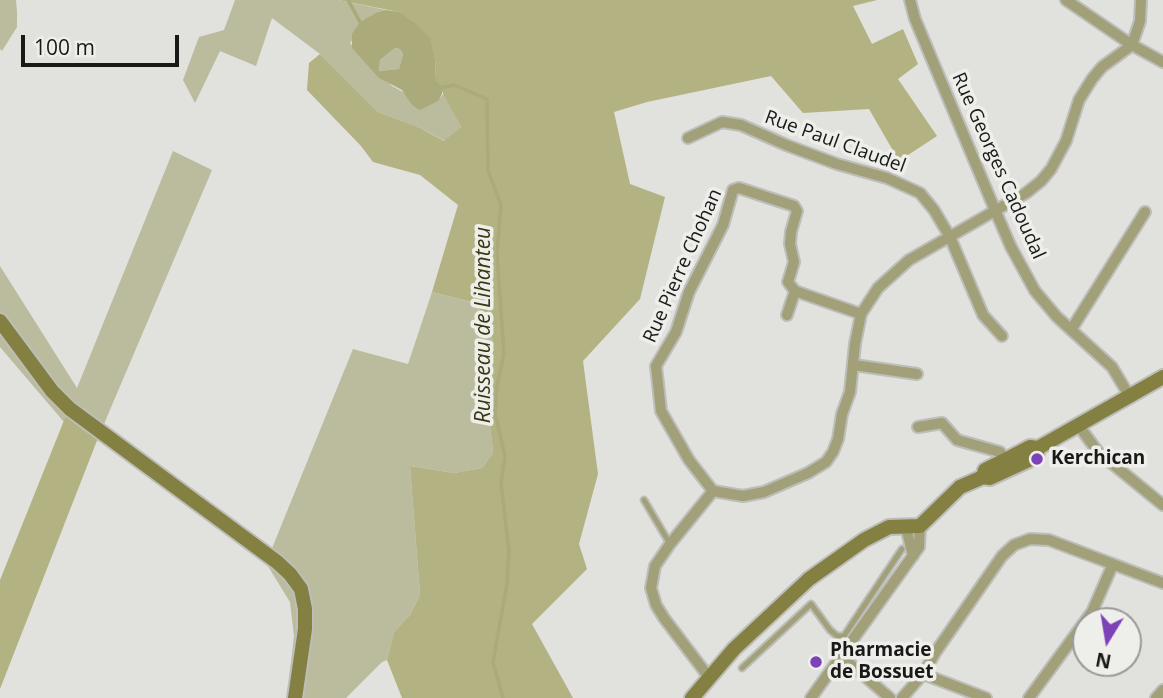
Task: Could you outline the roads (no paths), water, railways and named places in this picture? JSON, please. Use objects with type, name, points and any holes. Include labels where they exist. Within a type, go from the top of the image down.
[{"type":"main road","points":[[0,321],[52,391],[70,409],[276,562],[301,589],[305,629],[295,698]]},
{"type":"main road","points":[[702,690],[734,649],[809,579],[864,540],[889,527],[913,527],[960,487],[983,477],[990,478],[1007,464],[1035,456],[1038,448],[1163,377]]},
{"type":"street","name":"Rue Georges Cadoudal","points":[[910,0],[915,19],[995,210],[1035,291],[1071,330],[1112,368],[1130,397]]},
{"type":"street","points":[[1066,0],[1132,45],[1163,62]]},
{"type":"street","points":[[702,690],[651,588],[655,566],[713,491],[743,496],[764,492],[826,462],[838,439],[842,414],[850,392],[861,314],[878,288],[909,260],[1026,193],[1046,175],[1066,141],[1079,100],[1092,79],[1102,67],[1132,45],[1140,21],[1141,0]]},
{"type":"street","name":"Rue Paul Claudel","points":[[688,138],[722,122],[741,125],[799,150],[887,178],[920,193],[950,237],[984,315],[1002,336]]},
{"type":"street","name":"Rue Pierre Chohan","points":[[713,491],[689,460],[661,411],[656,366],[676,332],[689,292],[723,225],[733,190],[739,188],[794,206],[797,211],[791,232],[793,262],[788,282],[795,290],[787,315]]},
{"type":"street","points":[[1071,330],[1145,212]]},
{"type":"street","points":[[795,290],[861,314]]},
{"type":"street","points":[[854,365],[917,374]]},
{"type":"street","points":[[918,427],[942,423],[957,440],[1000,452],[1007,464]]},
{"type":"street","points":[[1079,426],[1098,452],[1163,505]]},
{"type":"street","points":[[811,698],[913,556],[913,527]]},
{"type":"street","points":[[902,698],[923,674],[1002,556],[1014,545],[1030,539],[1049,540],[1163,583]]},
{"type":"street","points":[[1029,698],[1092,612],[1113,564]]},
{"type":"street","points":[[841,656],[890,698]]},
{"type":"street","points":[[923,674],[986,698]]},
{"type":"street","points":[[1156,698],[1163,690]]},
{"type":"lane","points":[[644,500],[670,544]]},
{"type":"lane","points":[[742,668],[811,604],[830,631],[837,636],[844,636],[902,549]]},
{"type":"waterway","name":"Ruisseau de Lihanteu","points":[[348,0],[360,22],[364,24]]},
{"type":"waterway","name":"Ruisseau de Lihanteu","points":[[439,88],[454,85],[487,99],[488,171],[501,205],[497,254],[504,354],[495,413],[505,456],[501,484],[509,551],[507,584],[493,662],[503,698]]},
{"type":"place","name":"Kerchican","points":[[1037,459]]},
{"type":"place","name":"Pharmacie de Bossuet","points":[[816,662]]}]
